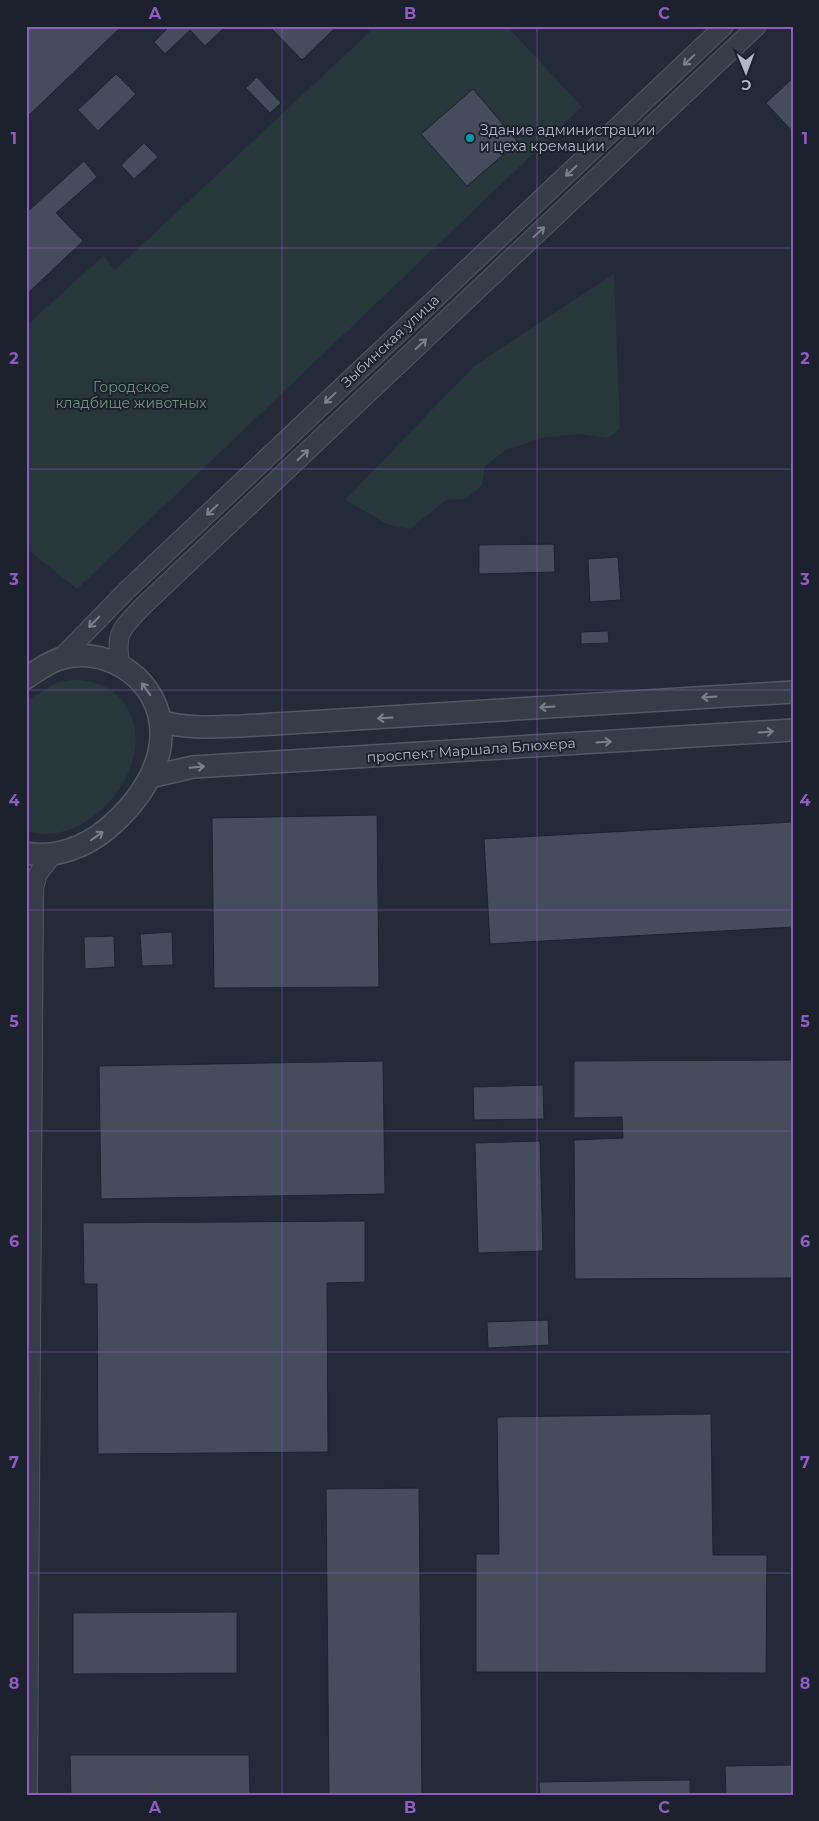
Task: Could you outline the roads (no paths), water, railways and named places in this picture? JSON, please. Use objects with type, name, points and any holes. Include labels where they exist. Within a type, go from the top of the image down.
[{"type":"street","name":"Зыбинская улица","points":[[59,660],[126,591],[724,26]]},
{"type":"street","name":"Зыбинская улица","points":[[120,666],[117,642],[122,629],[142,607],[757,26]]},
{"type":"street","points":[[455,280],[471,297]]},
{"type":"street","points":[[26,678],[59,660],[76,656],[95,657],[113,661],[140,681],[154,702],[160,721],[158,752],[150,777],[133,803],[106,830],[94,840],[72,850],[53,854],[26,853]]},
{"type":"street","points":[[160,721],[186,727],[241,726],[793,692]]},
{"type":"street","name":"проспект Маршала Блюхера","points":[[150,777],[193,767],[793,730]]},
{"type":"street","points":[[28,1795],[34,888],[38,874],[53,854]]},
{"type":"place","name":"Здание администрации и цеха кремации","points":[[470,138]]},
{"type":"park label","name":"Городское кладбище животных","points":[[131,396]]}]
